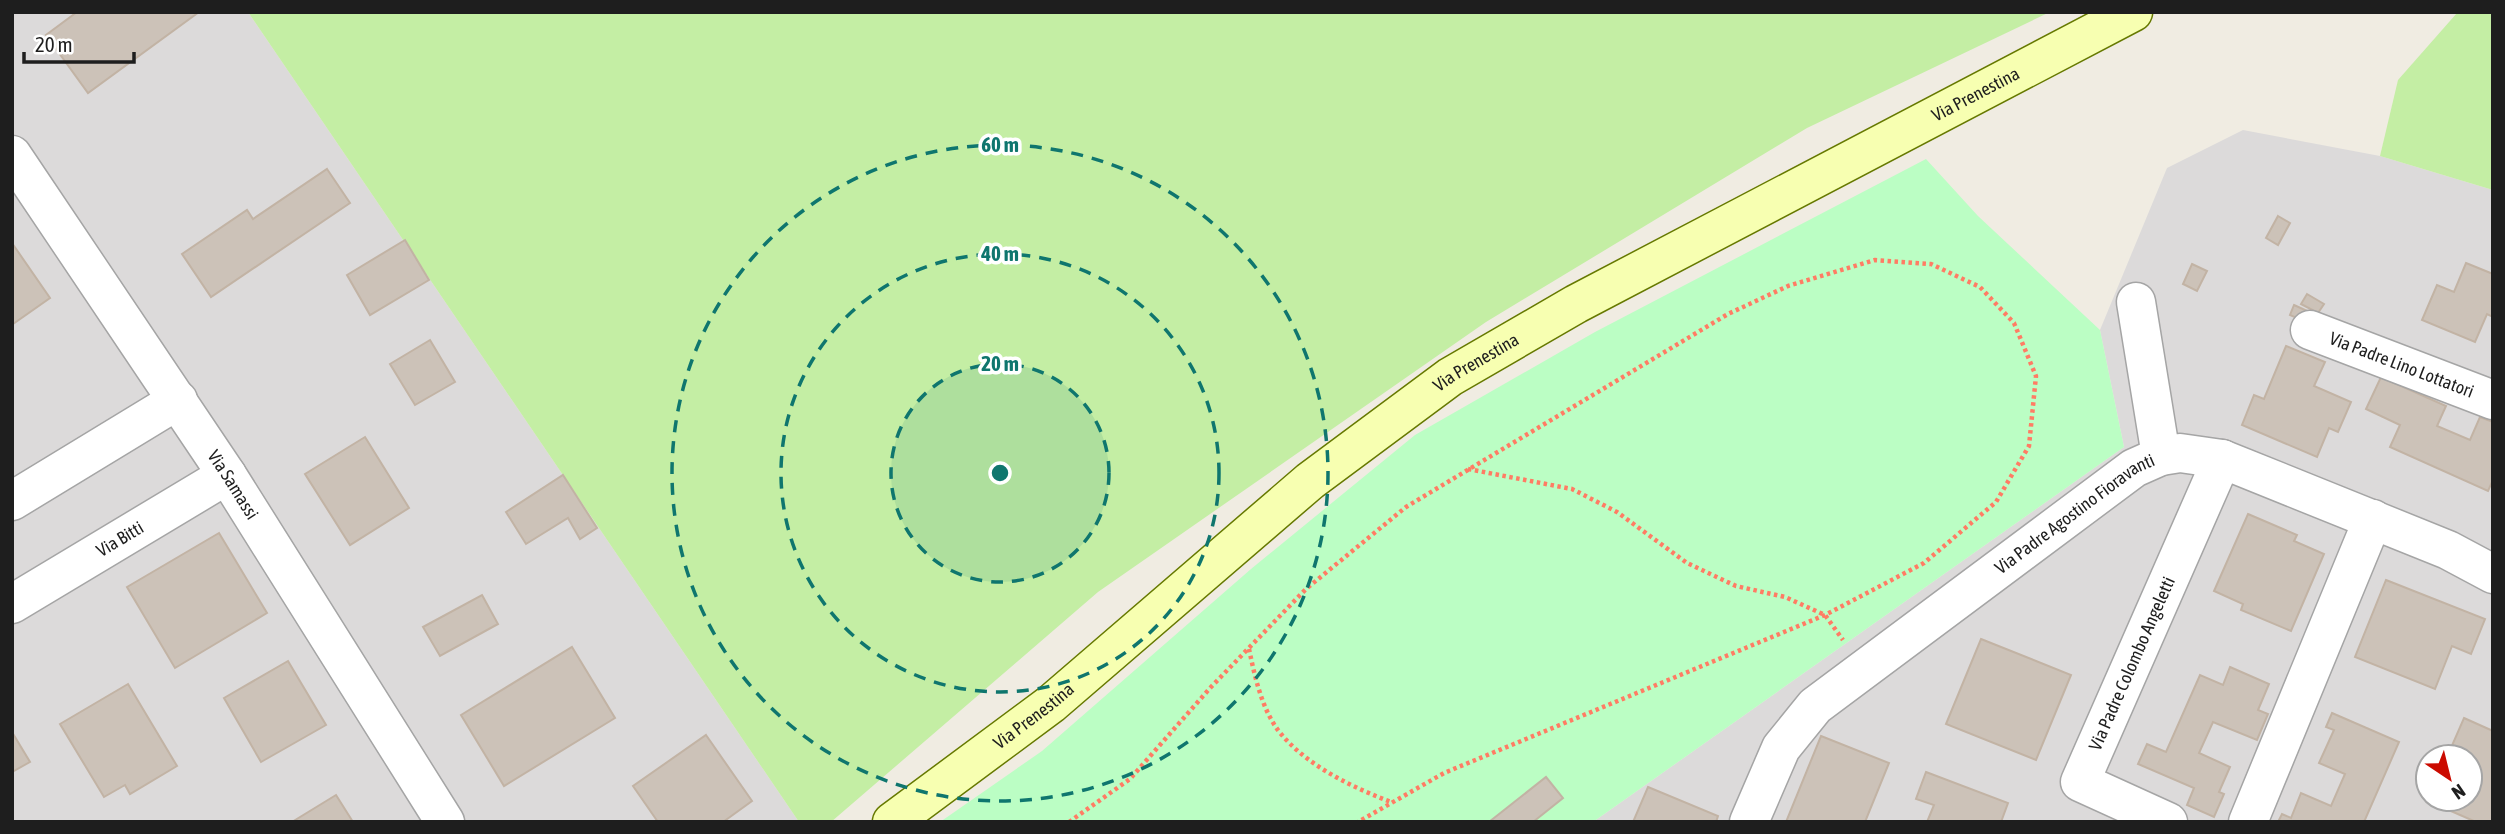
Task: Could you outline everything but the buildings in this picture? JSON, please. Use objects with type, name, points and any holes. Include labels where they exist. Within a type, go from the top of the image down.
[{"type":"main road","name":"Via Prenestina","points":[[892,822],[1061,696],[1310,481],[1450,377],[1576,304],[2133,12]]},
{"type":"street","name":"Via Samassi","points":[[12,155],[227,475],[445,822]]},
{"type":"street","points":[[2136,302],[2161,456]]},
{"type":"street","name":"Via Padre Lino Lottatori","points":[[2310,330],[2493,400]]},
{"type":"street","points":[[12,501],[178,400]]},
{"type":"street","name":"Via Padre Agostino Fioravanti","points":[[1749,822],[1780,748],[1815,706],[2134,468],[2161,456],[2190,454],[2222,459],[2448,550],[2493,574]]},
{"type":"street","name":"Via Padre Colombo Angeletti","points":[[2168,822],[2080,782],[2222,459]]},
{"type":"street","name":"Via Bitti","points":[[12,604],[227,475]]},
{"type":"street","points":[[2248,822],[2373,519]]},
{"type":"path","points":[[1069,822],[1130,779],[1248,648],[1306,589],[1406,507],[1728,314],[1788,286],[1875,260],[1931,264],[1980,287],[2014,323],[2036,376],[2029,446],[1996,502],[1924,563],[1825,615],[1444,774],[1358,822]]},
{"type":"path","points":[[1467,469],[1572,489],[1617,512],[1687,563],[1736,586],[1785,597],[1825,615]]},
{"type":"path","points":[[1248,648],[1258,690],[1281,734],[1315,764],[1357,789],[1392,803]]},
{"type":"shaded area","points":[[12,12],[248,12],[799,822],[12,822]]},
{"type":"shaded area","points":[[2243,130],[2380,156],[2493,190],[2493,822],[1593,822],[2124,447],[2100,330],[2167,168]]},
{"type":"green space","points":[[248,12],[2050,12],[1807,128],[1486,322],[1098,592],[831,822],[799,822]]},
{"type":"green space","points":[[2493,12],[2493,190],[2380,156],[2398,80],[2457,13]]},
{"type":"green space","points":[[1926,159],[1978,216],[2100,330],[2124,447],[1593,822],[940,822],[1042,751],[1251,569],[1415,435],[1595,332]]}]
